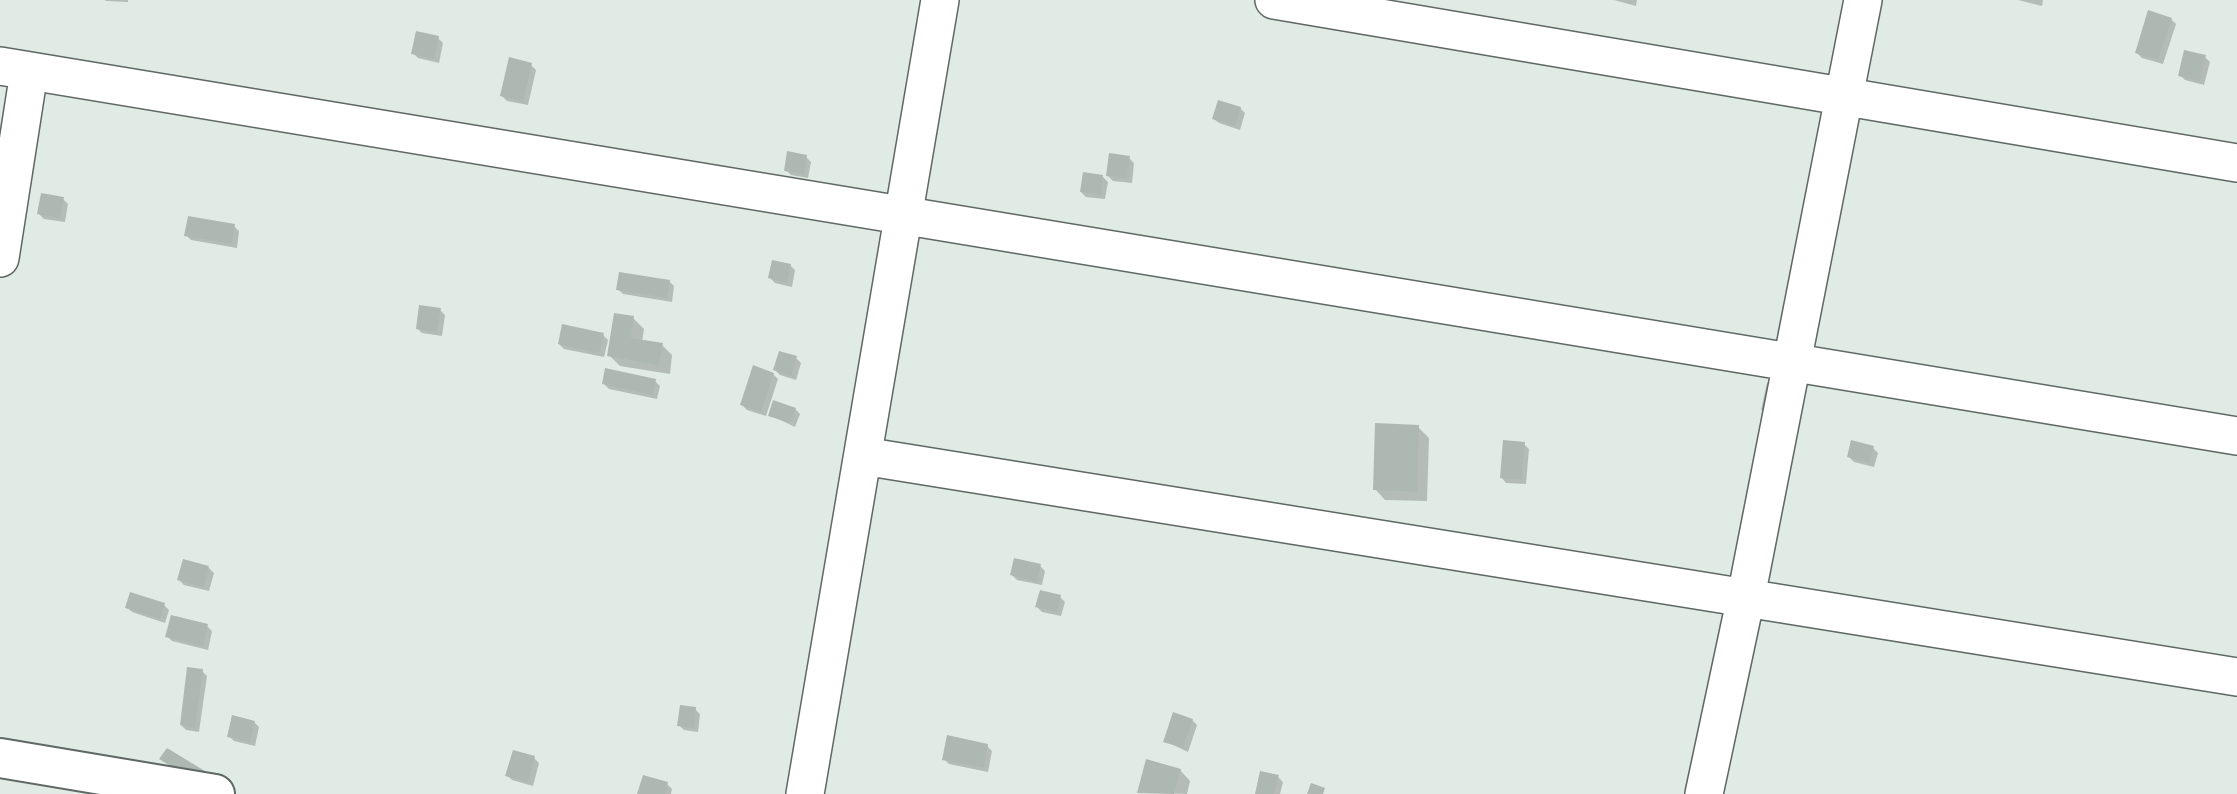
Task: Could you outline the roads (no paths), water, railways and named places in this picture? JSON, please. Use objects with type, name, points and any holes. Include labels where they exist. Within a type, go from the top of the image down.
[{"type":"street","points":[[805,794],[940,0]]},
{"type":"street","points":[[1274,0],[2237,163]]},
{"type":"street","points":[[1703,794],[1746,597],[1846,98],[1863,0]]},
{"type":"street","points":[[0,258],[15,69],[2237,436]]},
{"type":"street","points":[[863,456],[2237,677]]},
{"type":"street","points":[[0,758],[215,794]]}]
